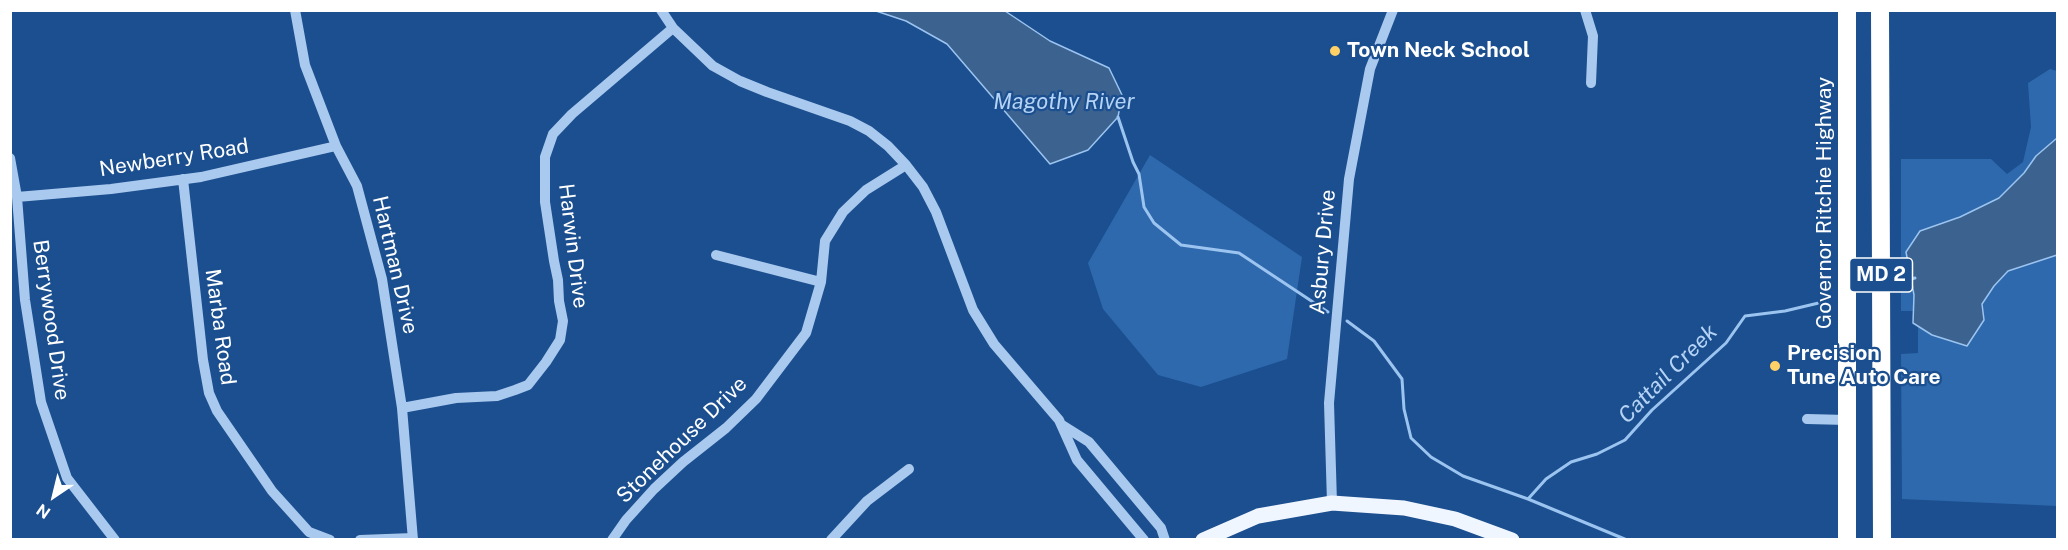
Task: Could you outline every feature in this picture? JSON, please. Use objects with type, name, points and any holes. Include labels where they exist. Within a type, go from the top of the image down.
[{"type":"highway","name":"Governor Ritchie Highway","points":[[1847,10],[1847,540]]},
{"type":"highway","name":"MD 2","points":[[1880,10],[1882,540]]},
{"type":"main road","points":[[1203,540],[1258,516],[1332,502],[1404,508],[1455,519],[1512,540]]},
{"type":"street","name":"Hartman Drive","points":[[295,10],[305,65],[336,146],[357,186],[382,279],[402,408],[413,539]]},
{"type":"street","points":[[661,10],[673,28],[713,66],[740,81],[767,92],[850,120],[888,146],[923,187],[936,212],[972,307],[994,344],[1062,424],[1089,442],[1161,528],[1165,540]]},
{"type":"street","name":"Asbury Drive","points":[[1332,502],[1329,403],[1349,179],[1370,69],[1394,10]]},
{"type":"street","points":[[1585,10],[1593,36],[1591,82]]},
{"type":"street","name":"Harwin Drive","points":[[402,408],[456,398],[497,396],[528,385],[546,362],[560,340],[563,321],[545,202],[545,157],[554,134],[572,114],[673,28]]},
{"type":"street","name":"Newberry Road","points":[[17,197],[183,180],[336,146]]},
{"type":"street","name":"Berrywood Drive","points":[[10,158],[17,197],[25,300],[41,402],[68,478],[115,540]]},
{"type":"street","name":"Stonehouse Drive","points":[[612,540],[626,520],[654,489],[683,462],[726,428],[756,399],[806,333],[821,282],[825,241],[843,212],[866,190],[906,165]]},
{"type":"street","name":"Marba Road","points":[[183,180],[209,393],[217,411],[272,491],[309,532],[330,540]]},
{"type":"street","points":[[716,255],[821,282]]},
{"type":"street","points":[[1808,419],[1847,420]]},
{"type":"street","points":[[1062,424],[1077,460],[1144,540]]},
{"type":"street","points":[[831,540],[867,501],[909,469]]},
{"type":"street","points":[[360,540],[413,539]]},
{"type":"shaded area","points":[[2050,69],[2057,71],[2057,506],[1902,499],[1901,354],[1918,353],[1918,311],[1901,311],[1901,159],[1991,159],[2007,174],[2023,162],[2031,127],[2028,83]]},
{"type":"shaded area","points":[[1150,155],[1302,257],[1287,359],[1201,387],[1158,375],[1103,309],[1088,263]]},
{"type":"water","name":"Magothy River","points":[[876,11],[1005,11],[1050,41],[1109,68],[1122,95],[1118,117],[1088,150],[1050,164],[947,44],[906,21]]},
{"type":"water","points":[[2057,138],[2057,255],[2008,271],[1982,304],[1984,320],[1967,346],[1932,335],[1913,323],[1914,295],[1906,252],[1920,231],[1960,217],[1999,198],[2024,173],[2036,156]]},
{"type":"waterway","name":"Cattail Creek","points":[[1118,117],[1139,174],[1144,207],[1154,223],[1181,245],[1239,253],[1328,312]]},
{"type":"waterway","name":"Cattail Creek","points":[[1898,282],[1915,278]]},
{"type":"waterway","name":"Cattail Creek","points":[[1528,499],[1546,479],[1571,462],[1597,454],[1625,440],[1652,410],[1726,343],[1745,316],[1785,311],[1827,301]]},
{"type":"waterway","name":"Cattail Creek","points":[[1347,321],[1374,341],[1402,379],[1404,409],[1411,438],[1431,457],[1463,476],[1528,499],[1627,540]]},
{"type":"place","name":"Town Neck School","points":[[1335,51]]},
{"type":"place","name":"Precision Tune Auto Care","points":[[1775,366]]}]
